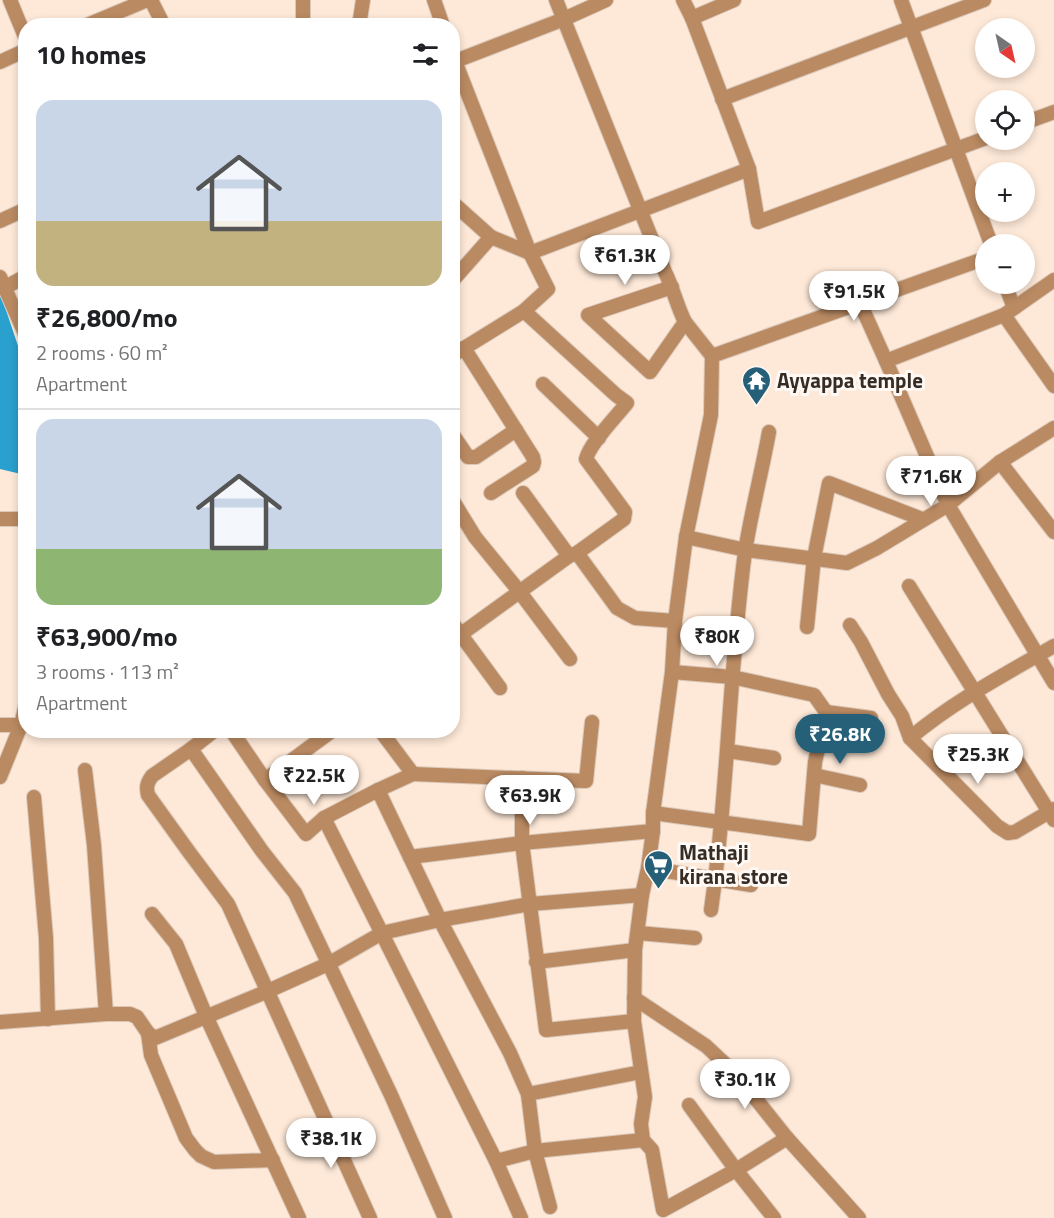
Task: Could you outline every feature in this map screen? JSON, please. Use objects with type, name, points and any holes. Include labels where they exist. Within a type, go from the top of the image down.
[{"type":"street","points":[[10,0],[18,20]]},
{"type":"street","points":[[105,18],[149,0],[159,18]]},
{"type":"street","points":[[303,0],[303,18]]},
{"type":"street","points":[[360,18],[363,0]]},
{"type":"street","points":[[434,0],[440,18]]},
{"type":"street","points":[[556,0],[685,322],[712,356],[711,415],[686,537],[675,621],[672,672],[653,813],[653,831],[635,950],[634,1021],[645,1097],[641,1124],[643,1140],[652,1150],[665,1214]]},
{"type":"street","points":[[460,58],[564,19],[606,0]]},
{"type":"street","points":[[683,0],[692,18],[748,169],[758,222],[975,142]]},
{"type":"street","points":[[692,18],[734,0]]},
{"type":"street","points":[[900,0],[987,234]]},
{"type":"street","points":[[722,99],[984,0]]},
{"type":"street","points":[[0,62],[18,54]]},
{"type":"street","points":[[460,75],[530,253],[548,289],[524,311],[460,351]]},
{"type":"street","points":[[1035,119],[1054,112]]},
{"type":"street","points":[[460,214],[491,237],[530,253],[748,169]]},
{"type":"street","points":[[0,221],[18,213]]},
{"type":"street","points":[[460,272],[491,237]]},
{"type":"street","points":[[712,356],[975,262]]},
{"type":"street","points":[[18,278],[2,282],[18,318]]},
{"type":"street","points":[[886,361],[1009,312],[1054,280]]},
{"type":"street","points":[[672,287],[588,315],[650,372],[685,322]]},
{"type":"street","points":[[1006,294],[1009,312],[1054,386]]},
{"type":"street","points":[[860,303],[948,505],[1054,683]]},
{"type":"street","points":[[460,629],[573,555],[624,519],[625,516],[625,512],[586,459],[598,438],[627,403],[524,311]]},
{"type":"street","points":[[460,355],[516,430],[533,457],[533,466],[491,492]]},
{"type":"street","points":[[543,384],[598,438]]},
{"type":"street","points":[[686,537],[746,550],[847,562],[876,548],[948,505],[1000,462],[1054,428]]},
{"type":"street","points":[[460,445],[468,457],[476,457],[516,430]]},
{"type":"street","points":[[711,910],[746,550],[770,432]]},
{"type":"street","points":[[1000,462],[1054,532]]},
{"type":"street","points":[[807,627],[814,558],[829,483],[922,519]]},
{"type":"street","points":[[523,494],[617,608],[635,618],[675,621]]},
{"type":"street","points":[[460,512],[475,537],[570,659]]},
{"type":"street","points":[[0,519],[18,519]]},
{"type":"street","points":[[850,625],[902,716],[910,738],[997,826],[1008,833],[1015,832],[1052,814],[909,586]]},
{"type":"street","points":[[460,637],[500,688]]},
{"type":"street","points":[[910,738],[934,718],[974,692],[1054,646]]},
{"type":"street","points":[[672,672],[732,677],[814,695],[826,712],[871,718]]},
{"type":"street","points":[[653,813],[809,834],[815,762],[826,712]]},
{"type":"street","points":[[236,738],[306,834],[324,818],[413,774],[586,781],[592,722]]},
{"type":"street","points":[[0,725],[18,724]]},
{"type":"street","points":[[0,777],[18,732]]},
{"type":"street","points":[[205,738],[152,776],[148,782],[148,795],[228,904],[370,1218]]},
{"type":"street","points":[[265,780],[322,738]]},
{"type":"street","points":[[386,738],[413,774]]},
{"type":"street","points":[[191,749],[262,851],[295,893],[391,1095],[445,1218]]},
{"type":"street","points":[[728,751],[774,758]]},
{"type":"street","points":[[86,770],[94,845],[106,1014]]},
{"type":"street","points":[[814,776],[860,785]]},
{"type":"street","points":[[522,778],[522,843],[546,1030],[634,1021]]},
{"type":"street","points":[[378,790],[440,920],[510,1053],[528,1094],[535,1151],[550,1207]]},
{"type":"street","points":[[34,797],[46,938],[48,1018]]},
{"type":"street","points":[[324,818],[496,1161],[521,1218]]},
{"type":"street","points":[[410,857],[522,843],[653,831]]},
{"type":"street","points":[[648,868],[751,885]]},
{"type":"street","points":[[0,1022],[130,1014],[137,1017],[148,1033],[155,1038],[328,964],[382,933],[531,904],[642,895]]},
{"type":"street","points":[[152,914],[176,944],[206,1016],[299,1218]]},
{"type":"street","points":[[638,933],[695,938]]},
{"type":"street","points":[[536,962],[635,950]]},
{"type":"street","points":[[634,998],[706,1046],[736,1074],[787,1138],[859,1218]]},
{"type":"street","points":[[148,1033],[151,1055],[186,1138],[195,1150],[201,1156],[214,1162],[273,1160]]},
{"type":"street","points":[[528,1094],[641,1072]]},
{"type":"street","points":[[688,1105],[774,1218]]},
{"type":"street","points":[[650,1218],[665,1214],[787,1138]]},
{"type":"street","points":[[496,1161],[535,1151],[643,1140]]},
{"type":"water","points":[[0,292],[18,346],[18,473],[0,469]]},
{"type":"place","name":"Ayyappa temple","points":[[756,406]]},
{"type":"place","name":"Mathaji kirana store","points":[[658,890]]}]
